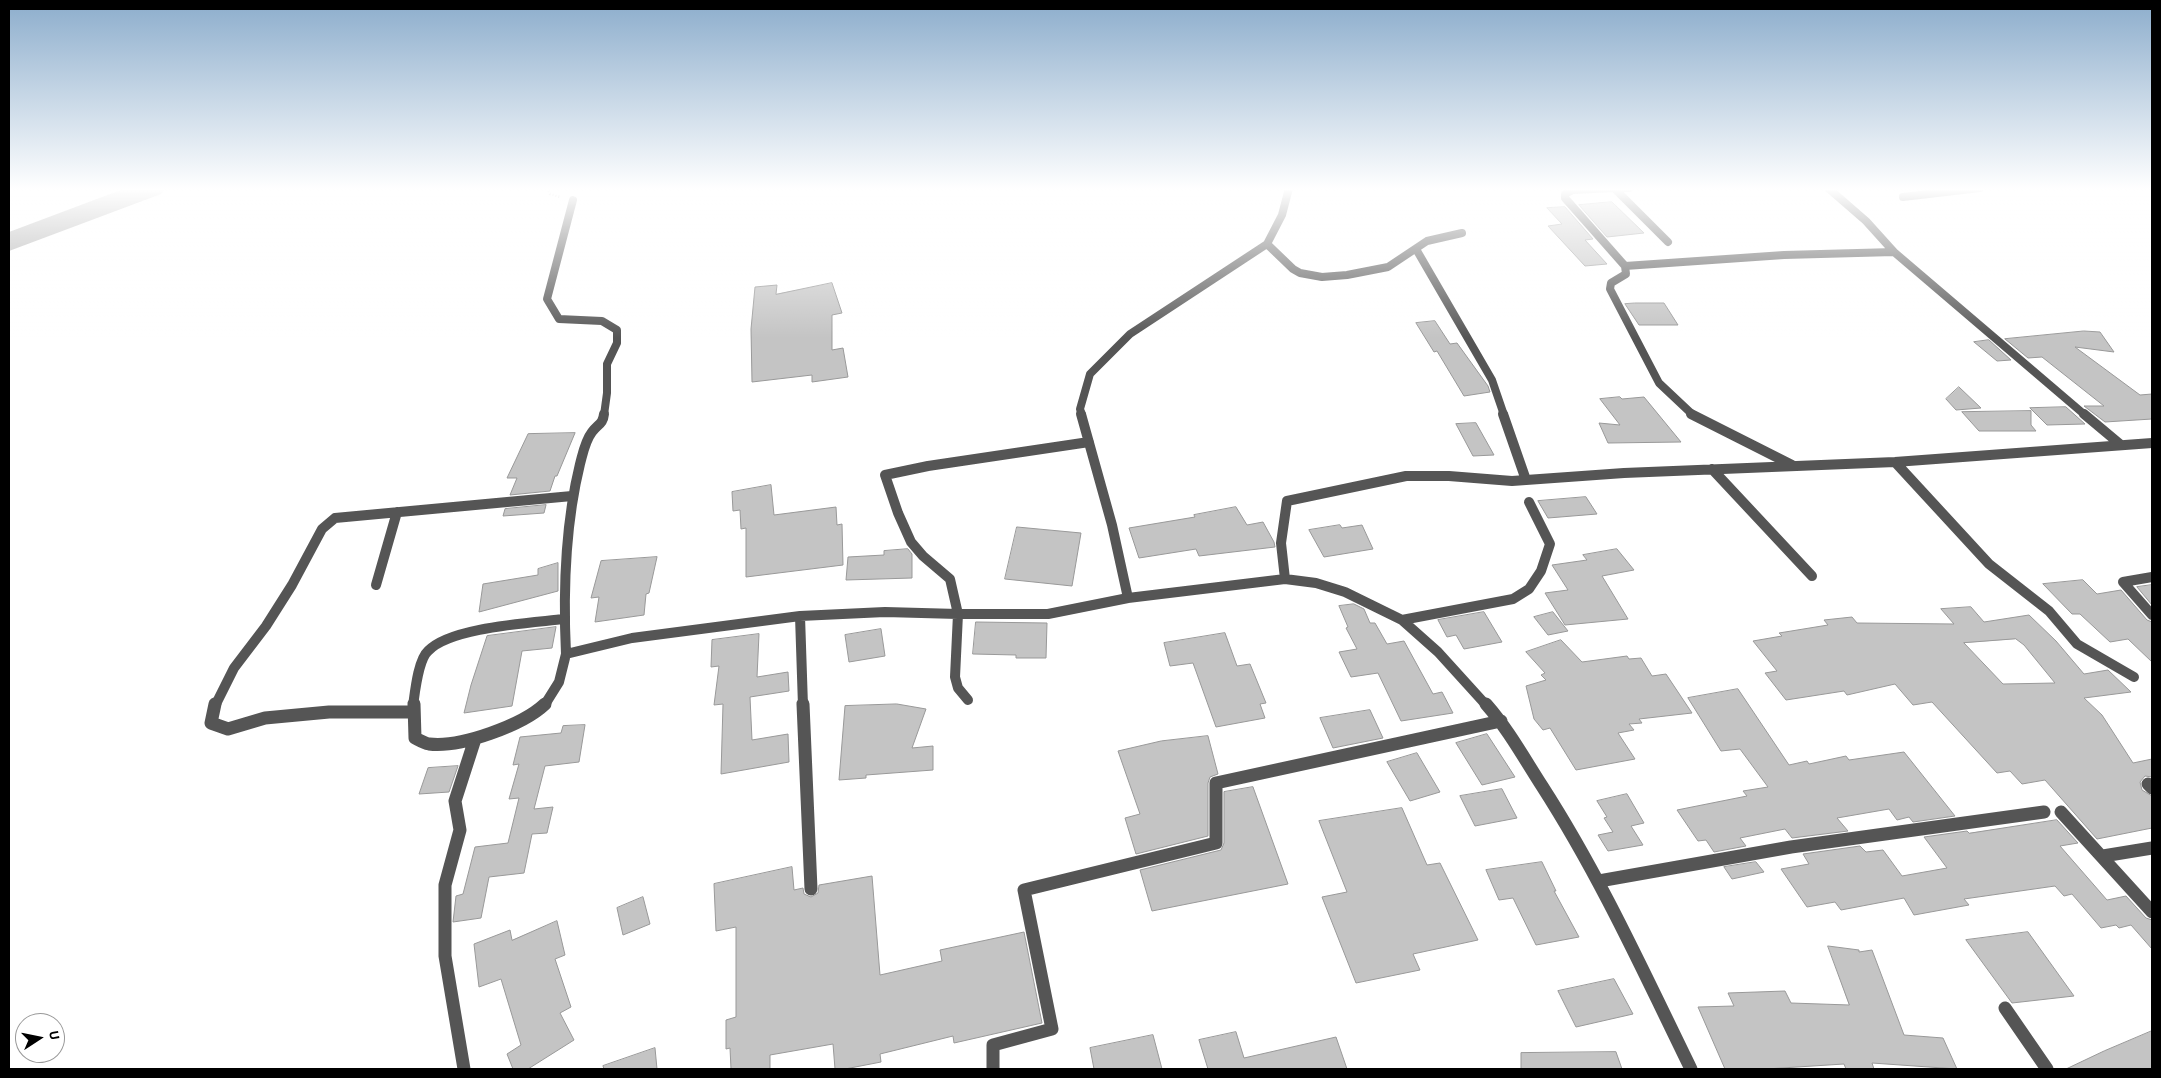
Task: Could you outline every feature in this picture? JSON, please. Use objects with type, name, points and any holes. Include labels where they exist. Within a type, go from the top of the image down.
[{"type":"street","points":[[563,238],[547,298],[559,319],[602,322],[617,330],[617,343],[607,364],[607,393],[603,422],[592,432],[584,447],[572,496],[565,571],[564,619],[566,654],[564,670],[544,705],[521,720],[475,739],[428,744],[415,738],[412,712],[425,653],[432,646],[446,639],[483,629],[564,619]]},
{"type":"street","points":[[1128,598],[1112,525],[1080,409],[1090,374],[1130,334],[1267,244],[1270,238]]},
{"type":"street","points":[[1267,244],[1293,270],[1322,277],[1348,275],[1388,267],[1427,241],[1439,238]]},
{"type":"street","points":[[1600,238],[1624,266],[1626,274],[1612,282],[1610,290],[1659,383],[1695,416],[1794,466]]},
{"type":"street","points":[[1664,238],[1668,242]]},
{"type":"street","points":[[1882,238],[1894,252],[1958,308],[2121,445]]},
{"type":"street","points":[[1416,249],[1463,327],[1492,380],[1526,480]]},
{"type":"street","points":[[1624,266],[1784,255],[1894,252]]},
{"type":"street","points":[[968,700],[958,688],[955,677],[958,614],[950,579],[922,556],[911,542],[898,513],[885,475],[928,466],[1089,442]]},
{"type":"street","points":[[1285,579],[1280,543],[1287,501],[1406,476],[1449,476],[1512,481],[1624,473],[1896,462],[2152,443]]},
{"type":"street","points":[[1896,462],[1989,564],[2049,611],[2077,644],[2134,677]]},
{"type":"street","points":[[1712,469],[1812,576]]},
{"type":"street","points":[[412,712],[329,712],[265,718],[228,729],[211,723],[213,709],[222,687],[298,576],[323,526],[335,518],[572,496]]},
{"type":"street","points":[[1402,620],[1513,599],[1529,589],[1541,571],[1550,544],[1529,502]]},
{"type":"street","points":[[376,585],[397,512]]},
{"type":"street","points":[[2152,577],[2123,582],[2152,615]]},
{"type":"street","points":[[566,654],[632,638],[800,616],[885,612],[1048,614],[1128,598],[1285,579],[1316,583],[1345,592],[1402,620],[1438,652],[1501,721],[1559,812],[1599,882],[1691,1069]]},
{"type":"street","points":[[800,616],[811,889]]},
{"type":"street","points":[[994,1069],[993,1045],[1052,1029],[1024,890],[1216,843],[1216,783],[1501,721]]},
{"type":"street","points":[[464,1069],[445,956],[445,885],[460,830],[455,801],[475,739]]},
{"type":"street","points":[[1599,882],[1792,848],[2044,812]]},
{"type":"street","points":[[2061,812],[2152,912]]},
{"type":"street","points":[[2103,856],[2152,848]]},
{"type":"street","points":[[2006,1008],[2047,1069]]},
{"type":"building","points":[[1559,238],[1592,238],[1585,240],[1607,264],[1585,266]]},
{"type":"building","points":[[832,283],[842,313],[832,315],[832,350],[843,348],[848,377],[812,382],[812,375],[752,382],[751,329],[755,287],[777,285],[776,294]]},
{"type":"building","points":[[1664,303],[1678,325],[1639,325],[1625,304]]},
{"type":"building","points":[[1435,321],[1450,344],[1457,343],[1488,386],[1490,392],[1464,396],[1437,351],[1434,352],[1416,323]]},
{"type":"building","points":[[2084,331],[2100,332],[2114,352],[2075,347],[2140,395],[2152,394],[2152,419],[2105,422],[2084,406],[2104,406],[2042,357],[2028,358],[2005,339]]},
{"type":"building","points":[[1989,340],[2011,360],[1997,361],[1974,342]]},
{"type":"building","points":[[1959,387],[1981,408],[1956,410],[1946,399]]},
{"type":"building","points":[[1620,397],[1622,399],[1644,397],[1681,442],[1608,443],[1599,423],[1620,425],[1600,399]]},
{"type":"building","points":[[2066,407],[2085,424],[2047,425],[2030,408]]},
{"type":"building","points":[[2031,411],[2031,425],[2036,431],[1979,431],[1962,412]]},
{"type":"building","points":[[1476,423],[1494,455],[1473,456],[1456,424]]},
{"type":"building","points":[[575,433],[550,491],[510,495],[517,478],[507,478],[528,434]]},
{"type":"building","points":[[771,485],[774,515],[836,507],[837,525],[842,524],[843,565],[746,577],[746,528],[741,529],[740,510],[733,511],[732,492]]},
{"type":"building","points":[[1586,497],[1597,514],[1548,518],[1538,501]]},
{"type":"building","points":[[546,505],[544,513],[503,516],[505,509]]},
{"type":"building","points":[[1236,507],[1247,525],[1263,522],[1275,547],[1199,556],[1196,549],[1139,558],[1129,528],[1195,517],[1194,515]]},
{"type":"building","points":[[1340,525],[1342,528],[1362,525],[1373,549],[1324,557],[1309,530]]},
{"type":"building","points":[[1017,527],[1081,533],[1072,586],[1005,579]]},
{"type":"building","points":[[908,549],[912,554],[912,578],[846,580],[848,557],[884,555],[884,551]]},
{"type":"building","points":[[1617,549],[1634,570],[1602,576],[1628,619],[1565,625],[1545,593],[1568,590],[1552,565],[1587,560],[1583,555]]},
{"type":"building","points":[[657,557],[649,593],[646,594],[644,615],[595,622],[599,597],[591,598],[601,561]]},
{"type":"building","points":[[558,563],[558,591],[479,612],[483,584],[538,575],[538,569]]},
{"type":"building","points":[[2083,580],[2097,594],[2121,590],[2147,620],[2152,622],[2152,662],[2128,639],[2110,642],[2080,614],[2072,614],[2043,584]]},
{"type":"building","points":[[2152,585],[2152,605],[2137,587]]},
{"type":"building","points":[[1354,604],[1364,609],[1370,623],[1375,623],[1387,644],[1404,641],[1433,694],[1442,692],[1453,713],[1401,721],[1378,673],[1351,677],[1339,652],[1357,649],[1346,628],[1348,627],[1339,606]]},
{"type":"building","points":[[1971,607],[1984,622],[2029,615],[2056,641],[2084,674],[2108,670],[2131,692],[2084,698],[2102,715],[2133,763],[2152,759],[2152,777],[2145,776],[2140,782],[2142,790],[2152,796],[2152,828],[2097,839],[2045,780],[2022,784],[2010,771],[1997,773],[1932,702],[1913,705],[1895,684],[1847,695],[1844,691],[1786,700],[1765,673],[1777,671],[1753,641],[1782,636],[1779,633],[1828,625],[1824,620],[1852,617],[1857,623],[1954,624],[1941,609]],"holes":[[[2016,639],[2024,645],[2055,683],[2003,684],[1964,643]]]},
{"type":"building","points":[[1484,612],[1502,642],[1464,649],[1456,635],[1447,637],[1438,620]]},
{"type":"building","points":[[1553,612],[1568,631],[1548,635],[1534,617]]},
{"type":"building","points":[[976,622],[1047,623],[1046,658],[1016,658],[1016,655],[973,654]]},
{"type":"building","points":[[556,627],[552,648],[522,651],[512,706],[464,713],[487,636]]},
{"type":"building","points":[[881,629],[885,656],[849,662],[845,635]]},
{"type":"building","points":[[1225,633],[1237,666],[1250,664],[1266,703],[1260,704],[1265,718],[1216,727],[1193,663],[1170,666],[1164,643]]},
{"type":"building","points":[[759,634],[757,677],[788,672],[789,691],[750,697],[752,740],[788,734],[789,762],[721,774],[723,704],[714,705],[719,666],[711,667],[712,640]]},
{"type":"building","points":[[1561,640],[1582,662],[1627,656],[1629,659],[1641,658],[1652,676],[1666,674],[1692,713],[1639,719],[1642,723],[1629,724],[1634,730],[1618,733],[1635,759],[1576,770],[1550,728],[1543,730],[1534,719],[1526,686],[1546,680],[1541,675],[1545,673],[1526,652]]},
{"type":"building","points":[[1738,689],[1789,765],[1807,761],[1809,764],[1846,756],[1849,760],[1904,752],[1955,816],[1913,822],[1909,817],[1897,820],[1889,809],[1837,818],[1848,831],[1792,838],[1785,829],[1740,838],[1746,846],[1714,852],[1706,840],[1698,841],[1677,810],[1747,796],[1743,791],[1768,787],[1740,749],[1721,751],[1688,698]]},
{"type":"building","points":[[897,704],[926,709],[912,748],[933,746],[933,770],[866,775],[866,778],[839,780],[845,706]]},
{"type":"building","points":[[1370,710],[1383,738],[1333,748],[1320,718]]},
{"type":"building","points":[[585,725],[579,762],[545,766],[534,809],[553,807],[547,833],[532,834],[524,873],[489,877],[481,918],[453,922],[456,896],[463,894],[475,847],[508,843],[519,798],[509,799],[519,764],[513,765],[520,737],[561,733],[563,726]]},
{"type":"building","points":[[1487,734],[1515,777],[1482,785],[1456,743]]},
{"type":"building","points":[[1208,736],[1218,774],[1210,777],[1208,783],[1208,836],[1136,854],[1125,818],[1140,814],[1118,751],[1161,741]]},
{"type":"building","points":[[1417,753],[1440,792],[1410,801],[1387,762]]},
{"type":"building","points":[[458,766],[449,792],[419,794],[428,768]]},
{"type":"building","points":[[1253,787],[1288,884],[1152,911],[1140,870],[1221,850],[1224,843],[1224,792]]},
{"type":"building","points":[[1502,789],[1517,818],[1475,826],[1460,796]]},
{"type":"building","points":[[1627,794],[1644,823],[1631,826],[1643,845],[1608,851],[1598,835],[1613,832],[1604,818],[1607,817],[1597,801]]},
{"type":"building","points":[[1402,808],[1427,865],[1440,863],[1478,940],[1413,954],[1420,970],[1356,983],[1322,897],[1347,892],[1319,821]]},
{"type":"building","points":[[2057,820],[2078,843],[2060,846],[2107,900],[2126,896],[2146,918],[2152,920],[2152,949],[2131,925],[2119,928],[2116,925],[2101,928],[2072,894],[2064,896],[2055,886],[1964,899],[1969,905],[1914,915],[1904,898],[1841,910],[1835,902],[1807,907],[1781,869],[1809,864],[1803,854],[1860,846],[1866,852],[1883,850],[1902,876],[1947,868],[1924,837],[1967,831],[1969,833]]},
{"type":"building","points":[[1542,862],[1556,891],[1554,891],[1579,937],[1536,945],[1513,898],[1499,900],[1486,870]]},
{"type":"building","points":[[1756,862],[1764,872],[1732,879],[1724,867]]},
{"type":"building","points":[[792,867],[794,890],[803,888],[804,894],[811,897],[818,893],[819,885],[872,876],[880,975],[942,961],[940,950],[1024,932],[1042,1023],[954,1043],[953,1036],[880,1054],[881,1062],[845,1069],[835,1069],[833,1044],[770,1055],[770,1069],[731,1069],[730,1048],[726,1049],[726,1020],[736,1017],[736,927],[716,931],[714,884]]},
{"type":"building","points":[[643,897],[650,924],[623,935],[617,908]]},
{"type":"building","points":[[557,921],[565,955],[555,959],[571,1007],[560,1013],[574,1040],[528,1069],[513,1069],[507,1054],[521,1045],[501,979],[479,987],[474,944],[510,930],[512,940]]},
{"type":"building","points":[[2028,932],[2074,996],[2012,1003],[1966,940]]},
{"type":"building","points":[[1828,946],[1859,950],[1859,952],[1872,950],[1904,1035],[1943,1038],[1957,1069],[1872,1063],[1874,1069],[1846,1069],[1844,1064],[1766,1069],[1725,1069],[1698,1007],[1734,1006],[1728,993],[1785,991],[1791,1003],[1849,1005]]},
{"type":"building","points":[[1614,979],[1633,1014],[1576,1027],[1558,991]]},
{"type":"building","points":[[2152,1031],[2152,1069],[2066,1069],[2104,1051]]},
{"type":"building","points":[[1236,1032],[1244,1058],[1336,1037],[1347,1069],[1208,1069],[1199,1040]]},
{"type":"building","points":[[1153,1035],[1162,1069],[1094,1069],[1090,1048]]},
{"type":"building","points":[[655,1048],[657,1069],[604,1069],[603,1066]]},
{"type":"building","points":[[1616,1052],[1622,1069],[1521,1069],[1521,1053]]},
{"type":"waterway","points":[[9,242],[19,238]]}]
